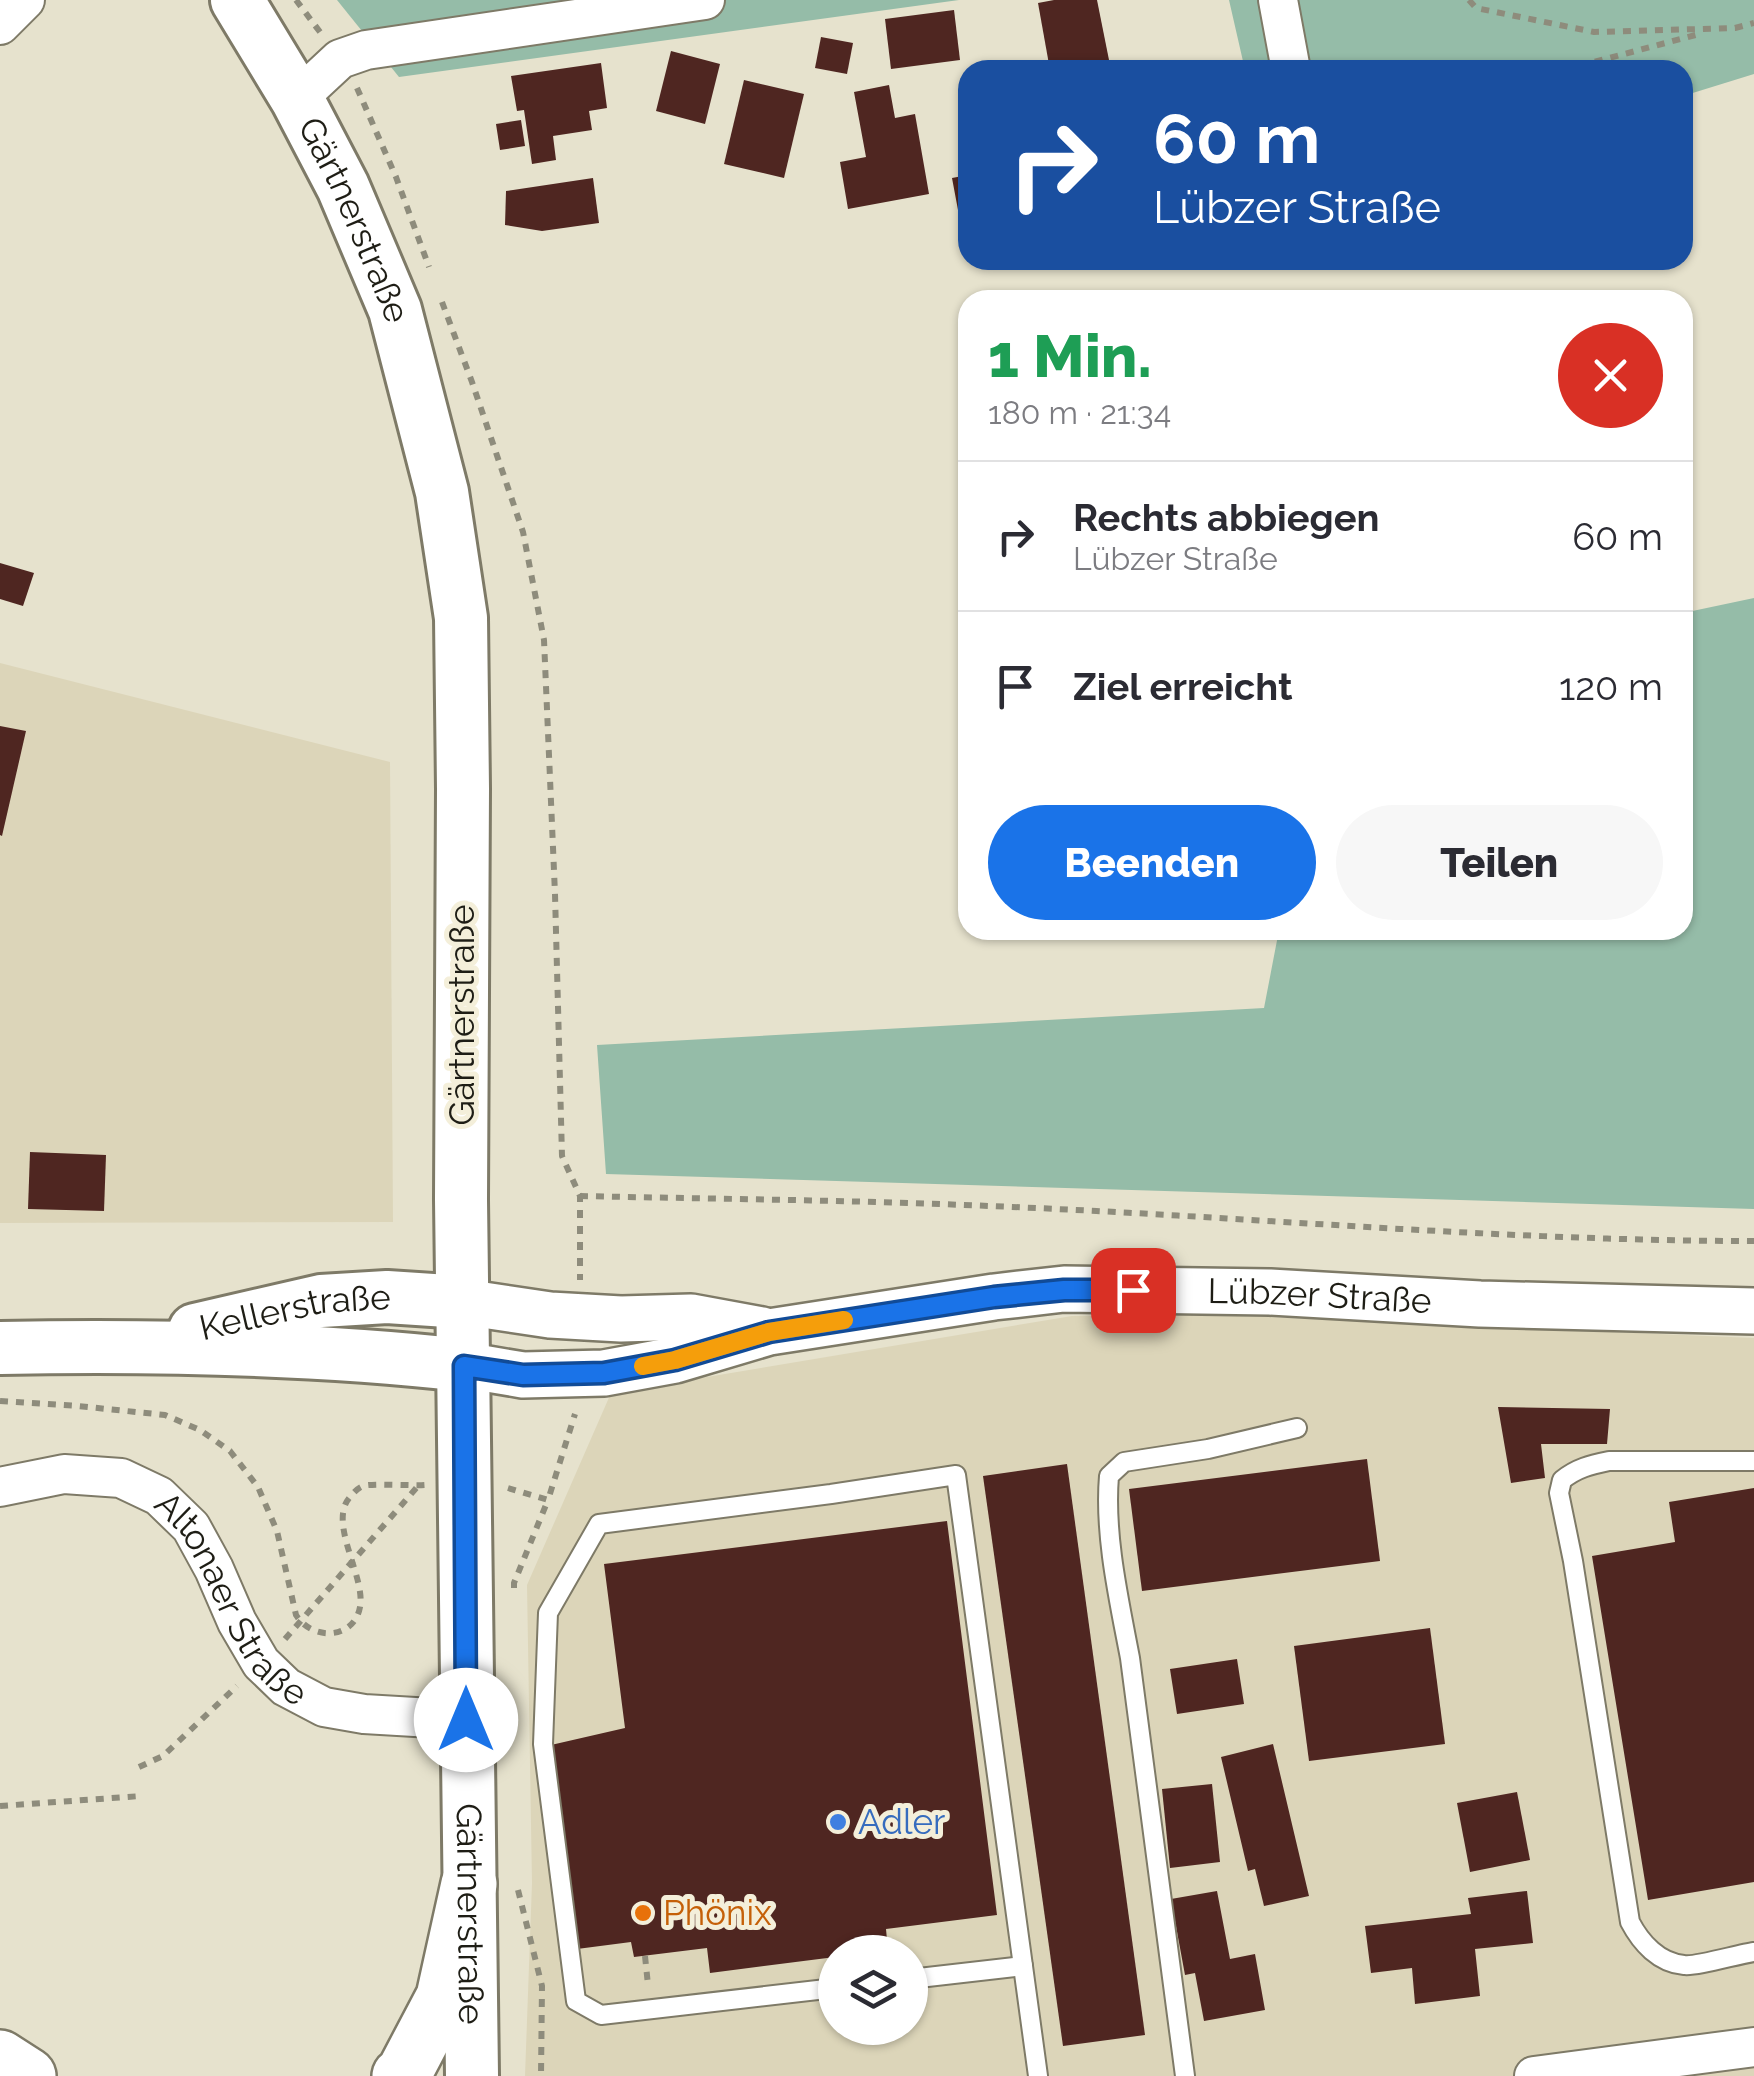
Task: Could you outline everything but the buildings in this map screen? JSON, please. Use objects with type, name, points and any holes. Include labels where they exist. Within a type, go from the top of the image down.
[{"type":"highway","points":[[400,2076],[444,1997],[469,1884]]},
{"type":"highway","points":[[0,2058],[28,2076]]},
{"type":"main road","name":"Gärtnerstraße","points":[[237,0],[298,99],[343,187],[395,310],[442,492],[461,618],[461,1200],[472,2076]]},
{"type":"main road","name":"Kellerstraße","points":[[130,1345],[321,1301],[387,1296],[463,1302]]},
{"type":"main road","name":"Kellerstraße","points":[[0,1348],[130,1345],[383,1356],[464,1366]]},
{"type":"street","points":[[0,25],[25,0]]},
{"type":"street","points":[[298,99],[340,59],[366,50],[705,0]]},
{"type":"street","points":[[1278,0],[1288,60]]},
{"type":"street","name":"Lübzer Straße","points":[[464,1366],[523,1375],[604,1373],[675,1360],[769,1332],[1064,1290],[1270,1292],[1480,1304],[1754,1311]]},
{"type":"street","name":"Lübzer Straße","points":[[463,1302],[550,1315],[691,1318],[769,1332]]},
{"type":"street","name":"Altonaer Straße","points":[[0,1487],[64,1474],[121,1478],[159,1496],[191,1527],[261,1663],[286,1687],[324,1707],[364,1714],[466,1720]]},
{"type":"street","points":[[1534,2076],[1754,2048]]},
{"type":"lane","points":[[1186,2076],[1130,1658],[1118,1595],[1107,1499],[1110,1476],[1124,1462],[1208,1449],[1296,1428]]},
{"type":"lane","points":[[1754,1461],[1586,1465],[1562,1480],[1558,1493],[1574,1561],[1630,1922],[1639,1939],[1661,1958],[1686,1966],[1754,1952]]},
{"type":"lane","points":[[818,1990],[601,2016],[576,2001],[543,1744],[548,1613],[599,1524],[956,1475],[1038,2076]]},
{"type":"lane","points":[[928,1977],[1024,1966]]},
{"type":"path","points":[[1469,0],[1476,8],[1594,32],[1735,28],[1754,23]]},
{"type":"path","points":[[1601,60],[1717,29]]},
{"type":"path","points":[[580,1196],[989,1206],[1403,1230],[1666,1242],[1754,1242]]},
{"type":"path","points":[[0,1401],[165,1415],[200,1430],[230,1452],[258,1487],[276,1531],[290,1596],[301,1623],[313,1632],[334,1635],[351,1626],[360,1608],[359,1586],[353,1563],[342,1514],[348,1498],[363,1486],[424,1485],[353,1563],[301,1623]]},
{"type":"path","points":[[497,1484],[548,1500],[576,1410]]},
{"type":"path","points":[[139,1767],[163,1756],[261,1663]]},
{"type":"path","points":[[0,1806],[141,1796]]},
{"type":"shaded area","points":[[0,663],[390,762],[393,1222],[0,1223]]},
{"type":"shaded area","points":[[1195,1314],[1754,1338],[1754,2076],[525,2076],[532,1883],[527,1585],[611,1393],[1072,1316]]},
{"type":"green space","points":[[337,0],[959,0],[399,77]]},
{"type":"green space","points":[[1229,0],[1754,0],[1754,74],[1693,93],[1693,60],[1243,60]]},
{"type":"green space","points":[[1754,598],[1754,1209],[606,1174],[597,1045],[1264,1008],[1277,940],[1693,940],[1693,611]]},
{"type":"slow traffic","points":[[643,1366],[769,1332],[844,1320]]},
{"type":"place","name":"Adler","points":[[838,1822]]},
{"type":"place","name":"Phönix","points":[[643,1913]]},
{"type":"route","points":[[466,1720],[464,1366],[523,1375],[604,1373],[675,1360],[769,1332],[994,1297],[1064,1290],[1133,1290]]}]
